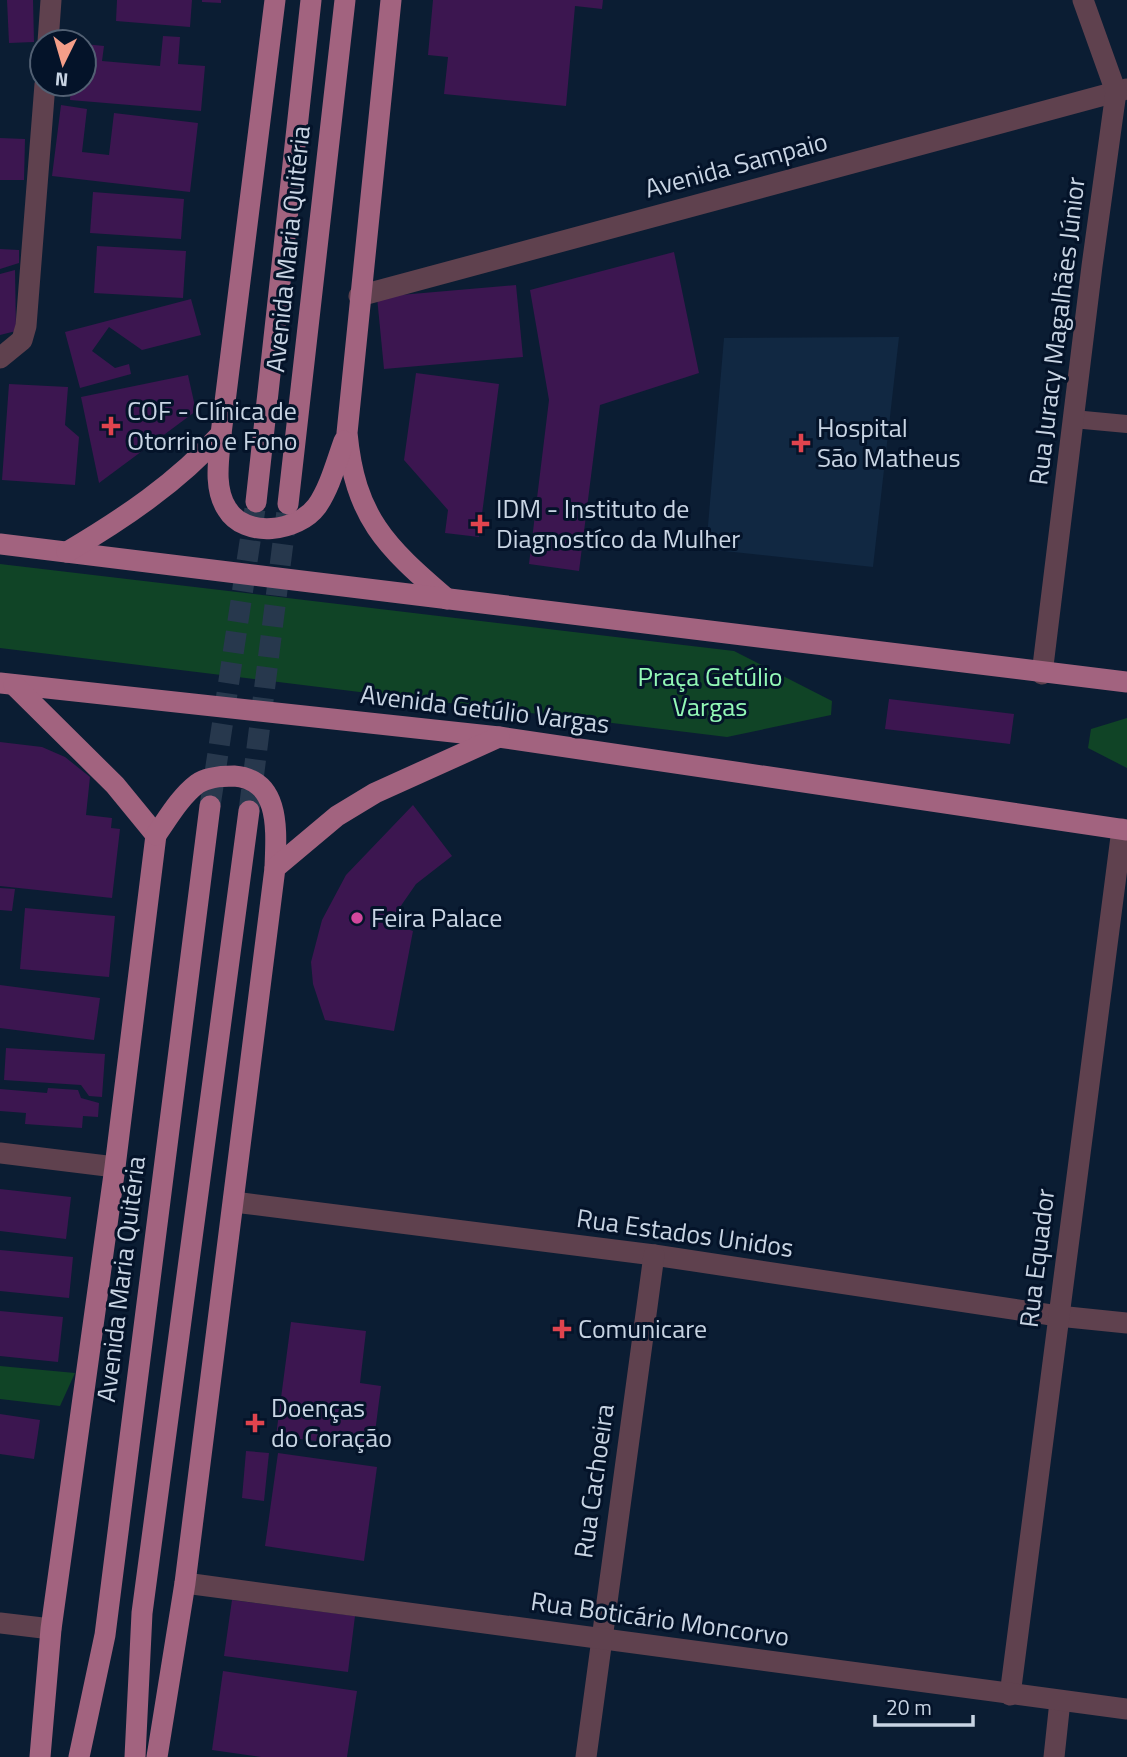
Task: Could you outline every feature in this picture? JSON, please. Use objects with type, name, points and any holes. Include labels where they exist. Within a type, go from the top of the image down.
[{"type":"main road","points":[[275,0],[221,434],[219,490],[227,510],[242,523],[266,529],[300,520],[315,509],[330,481],[346,433]]},
{"type":"main road","name":"Avenida Maria Quitéria","points":[[256,502],[311,0]]},
{"type":"main road","name":"Avenida Maria Quitéria","points":[[288,504],[345,0]]},
{"type":"main road","points":[[391,0],[346,433],[350,470],[357,494],[370,519],[390,546],[447,599]]},
{"type":"main road","points":[[67,552],[142,504],[193,462],[221,434]]},
{"type":"main road","points":[[0,544],[1042,674],[1127,682]]},
{"type":"main road","points":[[7,684],[115,785],[156,835]]},
{"type":"main road","name":"Avenida Getúlio Vargas","points":[[7,684],[499,737],[1125,829]]},
{"type":"main road","points":[[275,868],[337,816],[375,793],[499,737]]},
{"type":"main road","points":[[40,1757],[51,1629],[115,1167],[156,835],[184,796],[199,783],[216,777],[248,779],[266,792],[272,805],[276,830],[275,868],[185,1583],[157,1757]]},
{"type":"main road","name":"Avenida Maria Quitéria","points":[[79,1757],[105,1635],[210,806]]},
{"type":"main road","points":[[135,1757],[142,1613],[248,811]]},
{"type":"street","points":[[49,28],[51,0]]},
{"type":"street","name":"Rua Juracy Magalhães Júnior","points":[[1042,674],[1073,419],[1122,90],[1083,0]]},
{"type":"street","name":"Avenida Sampaio","points":[[359,296],[1122,90]]},
{"type":"street","points":[[0,358],[22,341],[26,326],[44,98]]},
{"type":"street","name":"Rua Equador","points":[[1010,1695],[1058,1316],[1125,829]]},
{"type":"street","points":[[0,1153],[115,1167]]},
{"type":"street","name":"Rua Estados Unidos","points":[[234,1202],[654,1255],[1058,1316],[1127,1323]]},
{"type":"street","name":"Rua Cachoeira","points":[[586,1757],[599,1639],[654,1255]]},
{"type":"street","name":"Rua Boticário Moncorvo","points":[[185,1583],[1127,1709]]},
{"type":"street","points":[[0,1623],[51,1629]]},
{"type":"street","points":[[1054,1757],[1060,1701]]},
{"type":"lane","points":[[1073,419],[1127,424]]},
{"type":"shaded area","name":"Hospital São Matheus","points":[[899,337],[873,567],[706,549],[724,338]]},
{"type":"green space","name":"Praça Getúlio Vargas","points":[[0,564],[734,651],[832,701],[831,715],[727,737],[0,648]]},
{"type":"green space","points":[[1127,718],[1127,768],[1088,748],[1091,729]]},
{"type":"green space","points":[[0,1366],[75,1373],[60,1406],[0,1399]]},
{"type":"building","points":[[7,0],[33,0],[34,28],[28,28],[28,42],[9,43]]},
{"type":"building","points":[[117,0],[192,0],[190,27],[116,21]]},
{"type":"building","points":[[221,0],[221,3],[202,2]]},
{"type":"building","points":[[433,0],[603,0],[602,9],[575,6],[566,106],[444,94],[448,57],[428,55]]},
{"type":"building","points":[[163,36],[180,37],[178,64],[205,66],[201,111],[70,100],[98,98],[98,45],[104,46],[102,61],[160,66]]},
{"type":"building","points":[[61,105],[87,109],[82,152],[109,155],[114,113],[198,123],[190,192],[52,176]]},
{"type":"building","points":[[0,138],[25,139],[24,180],[0,180]]},
{"type":"building","points":[[93,192],[184,199],[181,239],[90,233]]},
{"type":"building","points":[[97,246],[186,251],[183,298],[94,293]]},
{"type":"building","points":[[0,249],[19,250],[19,263],[0,269]]},
{"type":"building","points":[[674,252],[699,373],[600,405],[579,571],[529,564],[549,400],[530,290]]},
{"type":"building","points":[[15,270],[16,331],[0,335],[0,274]]},
{"type":"building","points":[[516,285],[523,357],[384,369],[377,297]]},
{"type":"building","points":[[191,299],[201,335],[142,350],[109,327],[92,351],[115,368],[129,364],[131,374],[80,388],[65,332]]},
{"type":"building","points":[[416,373],[499,384],[479,537],[445,533],[448,510],[404,460]]},
{"type":"building","points":[[188,375],[196,411],[99,483],[81,397]]},
{"type":"building","points":[[9,384],[68,387],[65,425],[79,437],[75,485],[2,480]]},
{"type":"building","points":[[889,699],[1014,714],[1010,744],[885,729]]},
{"type":"building","points":[[0,742],[42,747],[65,757],[90,777],[86,815],[112,818],[111,828],[120,829],[112,898],[0,886]]},
{"type":"building","name":"Feira Palace","points":[[413,805],[452,856],[416,884],[389,923],[413,931],[394,1031],[325,1020],[313,984],[311,962],[322,920],[346,875]]},
{"type":"building","points":[[0,888],[15,889],[12,911],[0,910]]},
{"type":"building","points":[[25,908],[115,916],[109,977],[20,969]]},
{"type":"building","points":[[0,985],[100,998],[94,1040],[0,1028]]},
{"type":"building","points":[[6,1048],[105,1054],[102,1097],[89,1096],[81,1085],[4,1080]]},
{"type":"building","points":[[48,1088],[78,1090],[81,1098],[99,1103],[98,1117],[83,1116],[82,1128],[25,1124],[26,1113],[0,1111],[0,1089],[47,1093]]},
{"type":"building","points":[[0,1189],[71,1197],[66,1239],[0,1231]]},
{"type":"building","points":[[0,1250],[73,1257],[69,1298],[0,1291]]},
{"type":"building","points":[[0,1311],[63,1317],[58,1362],[0,1356]]},
{"type":"building","points":[[291,1322],[366,1331],[360,1383],[381,1386],[373,1448],[276,1436]]},
{"type":"building","points":[[0,1414],[40,1420],[34,1459],[0,1454]]},
{"type":"building","points":[[246,1451],[269,1453],[264,1501],[242,1498]]},
{"type":"building","points":[[278,1453],[377,1467],[364,1561],[265,1546]]},
{"type":"building","points":[[232,1600],[355,1616],[348,1672],[224,1656]]},
{"type":"building","points":[[223,1671],[357,1691],[347,1757],[261,1757],[212,1750]]},
{"type":"tunnel","points":[[210,806],[256,502]]},
{"type":"tunnel","points":[[249,811],[287,511]]},
{"type":"place","name":"COF - Clínica de Otorrino e Fono","points":[[111,426]]},
{"type":"place","name":"Hospital São Matheus","points":[[801,443]]},
{"type":"place","name":"IDM - Instituto de Diagnostíco da Mulher","points":[[480,524]]},
{"type":"place","name":"Feira Palace","points":[[357,918]]},
{"type":"place","name":"Comunicare","points":[[562,1329]]},
{"type":"place","name":"Doenças do Coração","points":[[255,1423]]}]
